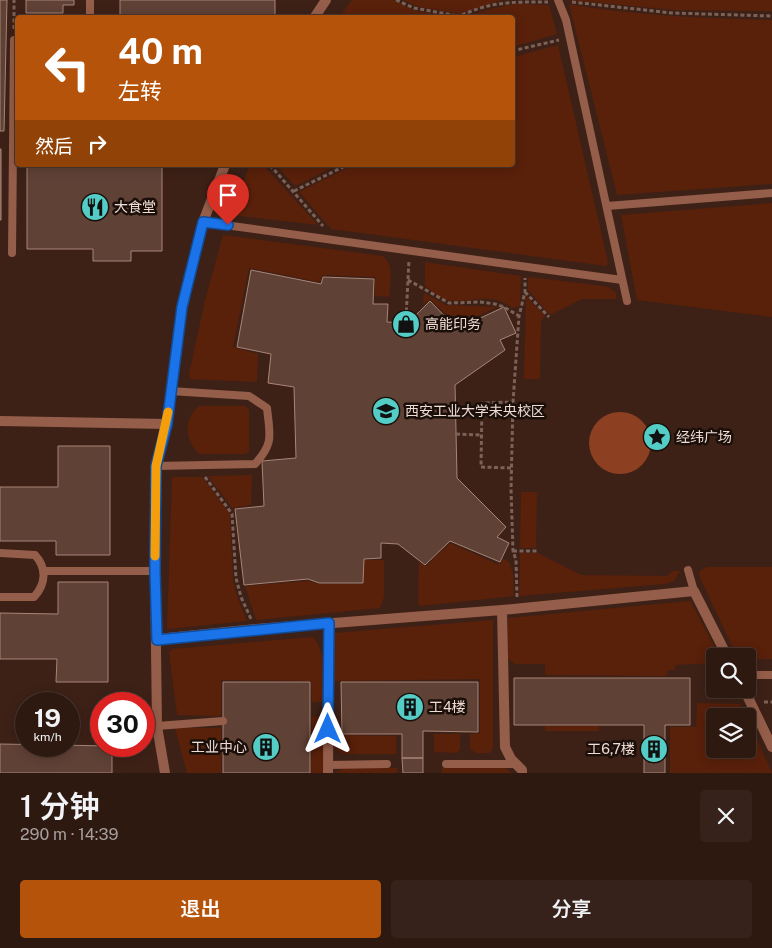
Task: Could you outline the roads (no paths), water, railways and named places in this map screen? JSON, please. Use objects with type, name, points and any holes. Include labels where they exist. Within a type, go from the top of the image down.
[{"type":"street","points":[[316,15],[326,0]]},
{"type":"street","points":[[165,773],[157,726],[156,466],[167,424],[182,307],[203,222],[224,167]]},
{"type":"street","points":[[0,421],[167,424]]},
{"type":"street","points":[[157,640],[256,628],[502,610],[694,591],[723,648]]},
{"type":"street","points":[[502,610],[505,747],[511,759],[519,768]]},
{"type":"street","points":[[328,769],[329,623]]},
{"type":"street","points":[[749,698],[771,742]]},
{"type":"lane","points":[[90,0],[90,15]]},
{"type":"lane","points":[[558,0],[566,20],[627,301]]},
{"type":"lane","points":[[12,253],[15,93]]},
{"type":"lane","points":[[607,206],[772,193]]},
{"type":"lane","points":[[203,222],[333,238],[525,268],[622,280]]},
{"type":"lane","points":[[156,466],[254,464],[268,450],[267,408],[249,396],[170,392]]},
{"type":"lane","points":[[0,553],[35,555],[41,562],[43,572],[43,584],[34,597],[0,597]]},
{"type":"lane","points":[[688,570],[694,591]]},
{"type":"lane","points":[[43,572],[155,571]]},
{"type":"lane","points":[[756,675],[772,675]]},
{"type":"lane","points":[[157,726],[223,722]]},
{"type":"lane","points":[[328,769],[387,764]]},
{"type":"lane","points":[[446,764],[519,768]]},
{"type":"place","name":"大食堂","points":[[95,207]]},
{"type":"place","name":"高能印务","points":[[406,324]]},
{"type":"place","name":"西安工业大学未央校区","points":[[386,411]]},
{"type":"place","name":"经纬广场","points":[[657,437]]},
{"type":"place","name":"工4楼","points":[[410,707]]},
{"type":"place","name":"工业中心","points":[[266,747]]},
{"type":"place","name":"工6,7楼","points":[[654,749]]}]
